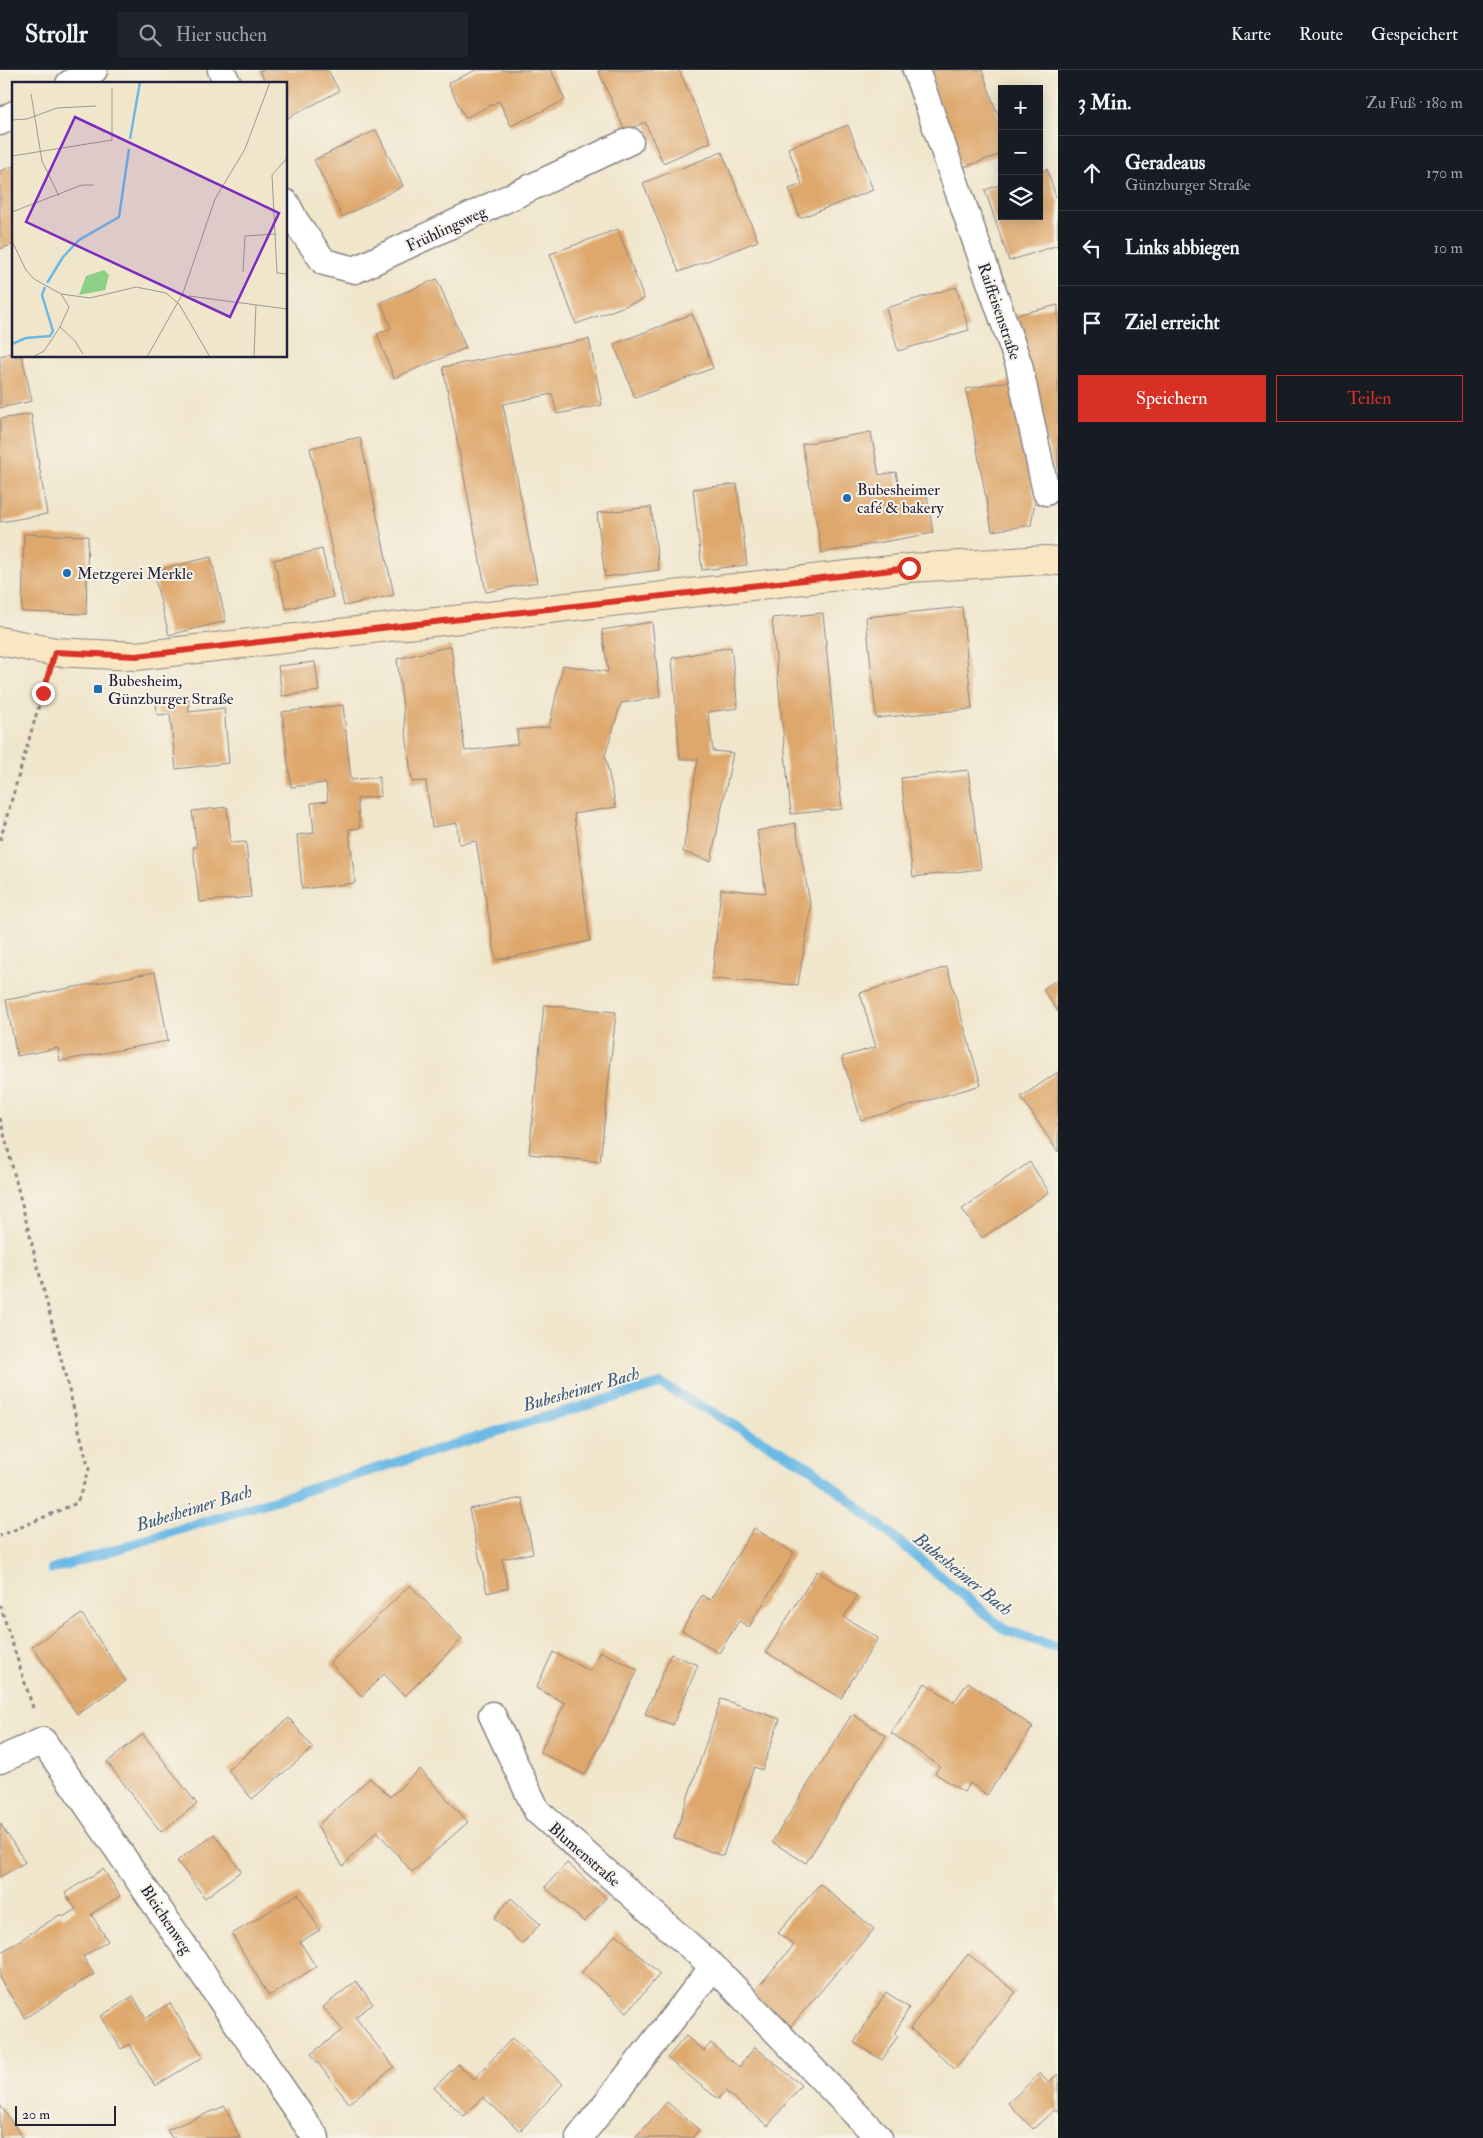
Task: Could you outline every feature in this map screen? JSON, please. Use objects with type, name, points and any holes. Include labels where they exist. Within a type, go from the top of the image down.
[{"type":"main road","points":[[0,641],[55,652],[136,656],[909,568],[1046,560],[1058,561]]},
{"type":"street","points":[[73,82],[94,70]]},
{"type":"street","points":[[221,70],[227,82]]},
{"type":"street","name":"Raiffeisenstraße","points":[[916,70],[1019,365],[1046,492]]},
{"type":"street","points":[[0,122],[12,115]]},
{"type":"street","name":"Frühlingsweg","points":[[288,207],[296,222],[324,262],[355,270],[630,142]]},
{"type":"street","name":"Blumenstraße","points":[[492,1715],[537,1812],[713,1967],[879,2138]]},
{"type":"street","points":[[0,1760],[43,1741]]},
{"type":"street","name":"Bleichenweg","points":[[43,1741],[316,2138]]},
{"type":"street","points":[[579,2138],[713,1967]]},
{"type":"path","points":[[0,840],[55,652]]},
{"type":"path","points":[[0,1118],[89,1469],[77,1503],[0,1536]]},
{"type":"path","points":[[0,1605],[43,1741]]},
{"type":"building","points":[[259,70],[328,70],[339,91],[288,118],[288,82],[265,82]]},
{"type":"building","points":[[476,70],[551,70],[565,100],[511,126],[499,101],[465,118],[448,83]]},
{"type":"building","points":[[598,70],[679,70],[711,142],[663,163],[645,122],[625,131]]},
{"type":"building","points":[[928,70],[982,70],[998,116],[998,155],[961,168]]},
{"type":"building","points":[[848,125],[873,190],[800,218],[789,189],[802,184],[788,148]]},
{"type":"building","points":[[376,130],[403,186],[342,217],[314,160]]},
{"type":"building","points":[[722,152],[758,241],[679,272],[643,183]]},
{"type":"building","points":[[12,167],[12,245],[0,249],[0,171]]},
{"type":"building","points":[[1047,169],[1058,203],[1058,245],[1009,261],[985,190],[998,185],[998,220],[1043,220],[1043,170]]},
{"type":"building","points":[[618,229],[644,299],[576,324],[550,254]]},
{"type":"building","points":[[437,279],[466,348],[394,378],[377,334],[391,328],[381,302]]},
{"type":"building","points":[[956,287],[969,330],[898,351],[886,308]]},
{"type":"building","points":[[1058,305],[1058,484],[1057,484],[1016,315]]},
{"type":"building","points":[[692,314],[713,368],[635,398],[614,344]]},
{"type":"building","points":[[589,339],[602,405],[557,414],[552,394],[503,404],[537,582],[486,592],[443,367]]},
{"type":"building","points":[[12,353],[12,358],[22,358],[32,401],[0,408],[0,356]]},
{"type":"building","points":[[1010,381],[1035,501],[1031,525],[992,531],[966,389]]},
{"type":"building","points":[[31,414],[47,514],[0,522],[0,419]]},
{"type":"building","points":[[871,432],[879,475],[896,472],[900,494],[926,489],[933,533],[822,553],[802,444]]},
{"type":"building","points":[[360,437],[394,595],[344,606],[310,448]]},
{"type":"building","points":[[737,484],[747,565],[702,570],[693,489]]},
{"type":"building","points":[[651,507],[659,570],[605,577],[597,513]]},
{"type":"building","points":[[24,534],[88,536],[86,614],[22,612]]},
{"type":"building","points":[[322,549],[333,597],[286,609],[274,560]]},
{"type":"building","points":[[211,557],[226,621],[169,635],[153,571]]},
{"type":"building","points":[[962,607],[972,709],[876,718],[866,617]]},
{"type":"building","points":[[823,613],[842,809],[791,814],[772,618]]},
{"type":"building","points":[[652,622],[660,697],[621,703],[605,756],[616,807],[574,814],[590,941],[496,960],[476,841],[459,844],[457,823],[432,827],[426,781],[412,782],[397,659],[451,646],[465,751],[518,744],[517,730],[549,727],[563,665],[608,672],[602,630]]},
{"type":"building","points":[[731,647],[738,708],[708,712],[713,751],[733,753],[711,861],[683,852],[698,759],[680,759],[672,658]]},
{"type":"building","points":[[315,662],[319,691],[282,696],[278,666]]},
{"type":"building","points":[[188,698],[189,712],[224,708],[229,763],[176,769],[170,714],[157,715],[156,701]]},
{"type":"building","points":[[343,705],[351,780],[379,777],[381,796],[357,799],[360,828],[349,829],[355,883],[302,889],[297,835],[314,833],[311,803],[328,801],[326,783],[291,787],[282,712]]},
{"type":"building","points":[[968,770],[981,869],[913,877],[901,778]]},
{"type":"building","points":[[227,807],[231,843],[246,842],[251,897],[199,902],[193,847],[197,847],[192,811]]},
{"type":"building","points":[[795,823],[811,908],[798,985],[712,979],[721,889],[766,893],[757,831]]},
{"type":"building","points":[[947,967],[981,1085],[861,1120],[842,1057],[876,1047],[860,993]]},
{"type":"building","points":[[155,972],[168,1041],[60,1061],[58,1048],[17,1056],[6,1000]]},
{"type":"building","points":[[1058,979],[1058,1012],[1043,989]]},
{"type":"building","points":[[544,1005],[616,1012],[600,1162],[529,1154]]},
{"type":"building","points":[[1058,1072],[1058,1152],[1021,1097]]},
{"type":"building","points":[[1030,1162],[1049,1192],[982,1238],[962,1209]]},
{"type":"building","points":[[522,1498],[533,1553],[502,1559],[508,1588],[487,1593],[469,1509]]},
{"type":"building","points":[[754,1528],[794,1553],[749,1627],[739,1621],[719,1653],[682,1630],[702,1595],[710,1600]]},
{"type":"building","points":[[817,1571],[857,1596],[844,1617],[878,1638],[841,1698],[766,1652]]},
{"type":"building","points":[[410,1585],[462,1639],[405,1696],[384,1674],[362,1696],[330,1663]]},
{"type":"building","points":[[82,1614],[126,1681],[77,1714],[32,1646]]},
{"type":"building","points":[[600,1651],[638,1670],[585,1775],[540,1752],[565,1703],[536,1688],[553,1652],[590,1671]]},
{"type":"building","points":[[671,1654],[698,1665],[673,1725],[645,1714]]},
{"type":"building","points":[[968,1682],[1033,1727],[987,1795],[970,1783],[964,1792],[935,1773],[940,1766],[891,1733],[925,1683],[954,1702]]},
{"type":"building","points":[[721,1699],[780,1719],[762,1770],[754,1767],[723,1856],[674,1838]]},
{"type":"building","points":[[852,1714],[886,1736],[806,1863],[772,1842]]},
{"type":"building","points":[[289,1718],[313,1748],[252,1799],[228,1770]]},
{"type":"building","points":[[143,1734],[197,1804],[161,1832],[107,1762]]},
{"type":"building","points":[[420,1769],[468,1822],[412,1872],[377,1831],[343,1866],[317,1826],[370,1778],[390,1797]]},
{"type":"building","points":[[0,1823],[25,1862],[0,1877]]},
{"type":"building","points":[[214,1834],[241,1871],[205,1898],[177,1861]]},
{"type":"building","points":[[567,1863],[606,1898],[584,1922],[545,1887]]},
{"type":"building","points":[[103,1869],[120,1896],[91,1914],[108,1941],[83,1957],[94,1974],[25,2018],[0,1979],[0,1953],[61,1914],[63,1917],[76,1909],[65,1893]]},
{"type":"building","points":[[820,1884],[874,1929],[790,2027],[752,1994],[794,1945],[778,1933]]},
{"type":"building","points":[[298,1894],[320,1930],[300,1942],[316,1967],[269,1996],[232,1934]]},
{"type":"building","points":[[511,1898],[540,1924],[522,1944],[494,1918]]},
{"type":"building","points":[[616,1934],[660,1974],[627,2012],[582,1972]]},
{"type":"building","points":[[968,1954],[1016,1992],[955,2069],[910,2028]]},
{"type":"building","points":[[356,1981],[373,2004],[355,2017],[394,2067],[349,2103],[311,2054],[342,2030],[323,2007]]},
{"type":"building","points":[[886,1992],[909,2008],[894,2034],[898,2036],[882,2060],[854,2043]]},
{"type":"building","points":[[133,1996],[146,2018],[170,2003],[203,2057],[155,2086],[129,2044],[121,2049],[101,2016]]},
{"type":"building","points":[[686,2036],[704,2051],[711,2043],[739,2067],[755,2047],[801,2085],[768,2126],[725,2091],[718,2099],[667,2058]]},
{"type":"building","points":[[512,2038],[563,2084],[520,2131],[483,2097],[464,2116],[434,2088],[458,2064],[474,2079]]},
{"type":"building","points":[[1040,2073],[1049,2082],[1058,2074],[1058,2112],[1055,2109],[1033,2129],[1008,2103]]},
{"type":"building","points":[[667,2102],[699,2130],[692,2138],[635,2138]]},
{"type":"building","points":[[0,2105],[23,2138],[0,2138]]},
{"type":"building","points":[[225,2106],[240,2138],[172,2138],[167,2130]]},
{"type":"waterway","name":"Bubesheimer Bach","points":[[52,1569],[514,1426],[661,1384],[811,1468],[1005,1630],[1058,1648]]},
{"type":"place","name":"Bubesheimer café & bakery","points":[[847,498]]},
{"type":"place","name":"Metzgerei Merkle","points":[[67,573]]},
{"type":"place","name":"Bubesheim, Günzburger Straße","points":[[98,689]]},
{"type":"route","points":[[43,693],[55,652],[136,656],[909,568]]}]
